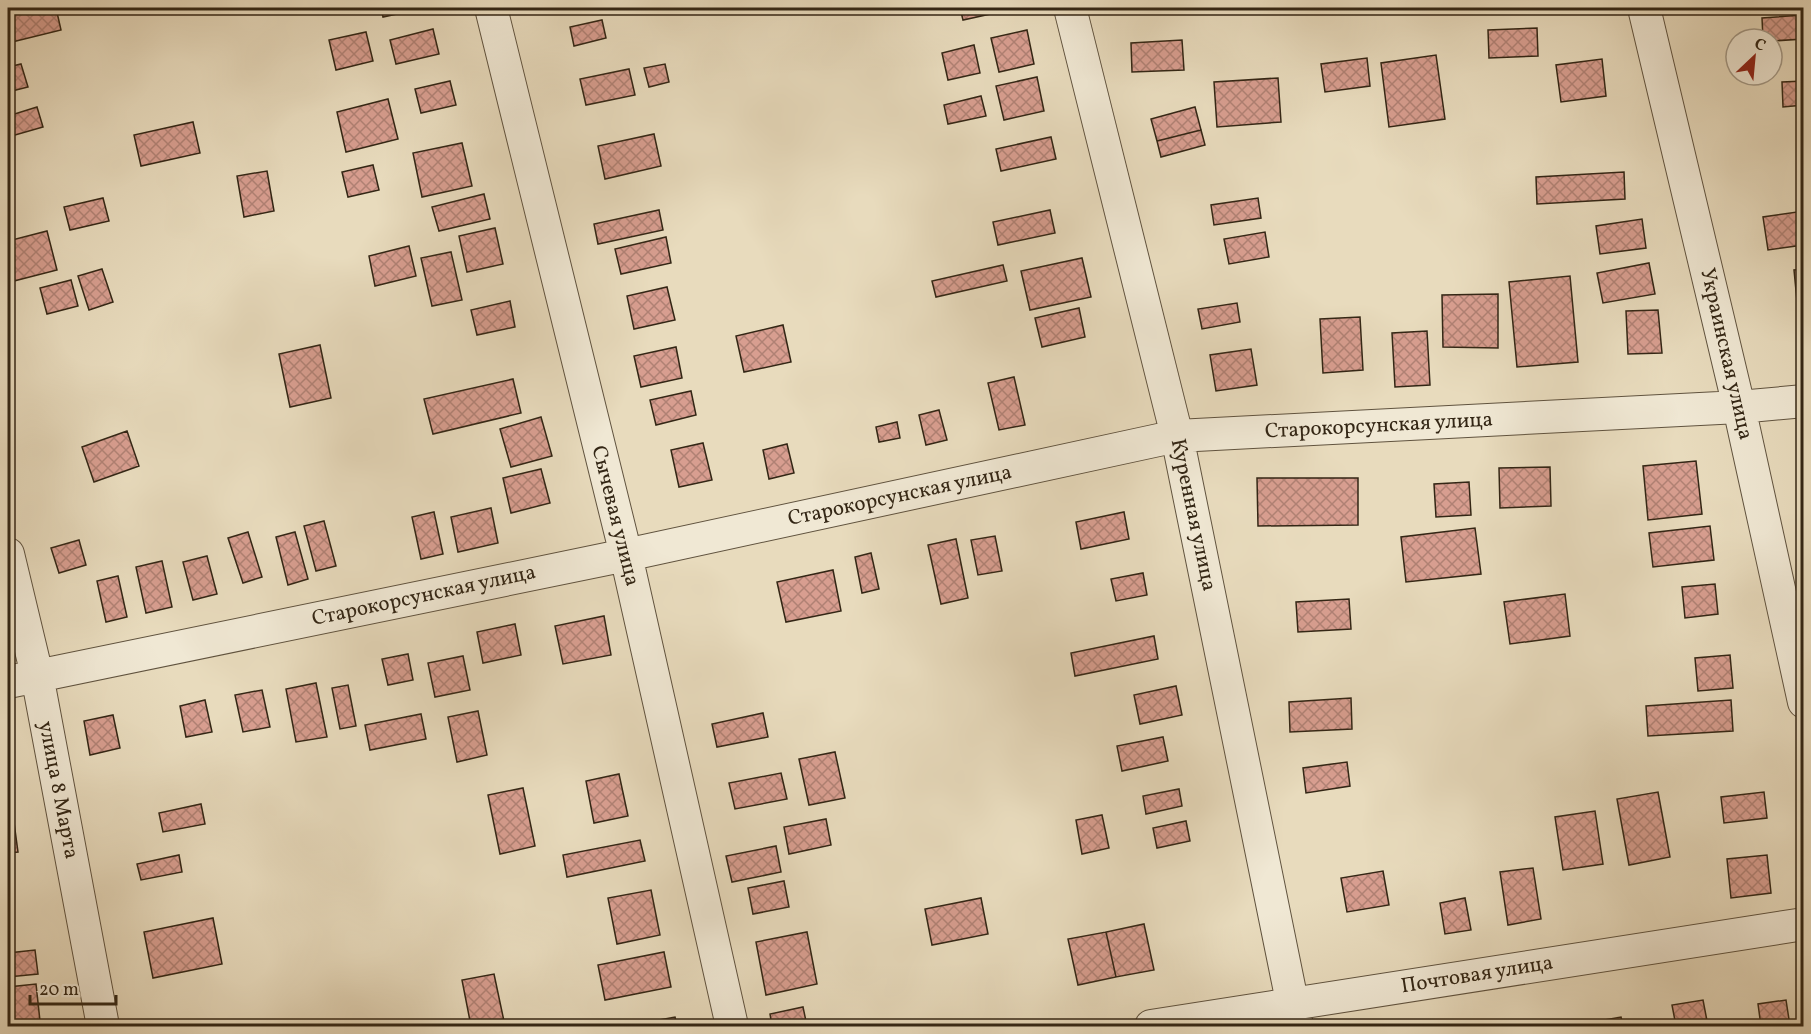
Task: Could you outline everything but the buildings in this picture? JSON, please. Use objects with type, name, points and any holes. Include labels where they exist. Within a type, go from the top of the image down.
[{"type":"street","name":"Сычевая улица","points":[[491,8],[626,555],[732,1026]]},
{"type":"street","name":"Куренная улица","points":[[1070,8],[1178,436],[1294,1015]]},
{"type":"street","name":"Украинская улица","points":[[1644,8],[1739,407],[1803,702]]},
{"type":"street","name":"Старокорсунская улица","points":[[22,679],[626,555],[1178,436],[1739,407],[1803,401]]},
{"type":"street","name":"улица 8 Марта","points":[[8,554],[22,679],[103,1026]]},
{"type":"street","name":"Почтовая улица","points":[[1151,1026],[1294,1015],[1803,924]]}]
